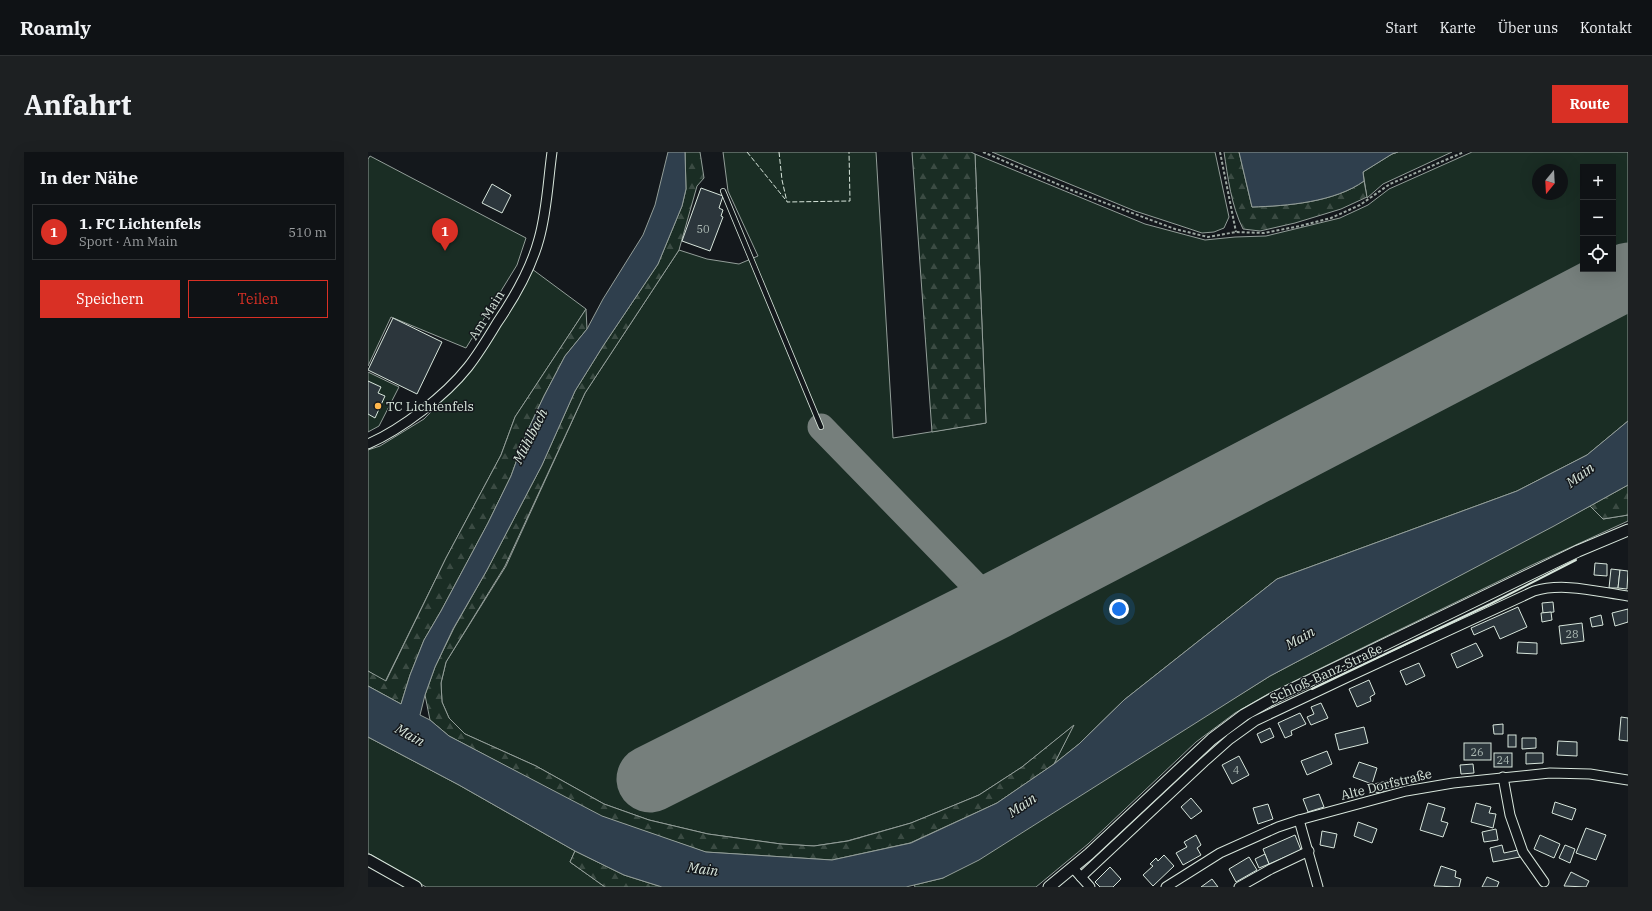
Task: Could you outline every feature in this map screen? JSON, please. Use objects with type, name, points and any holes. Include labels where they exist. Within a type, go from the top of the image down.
[{"type":"street","name":"Am Main","points":[[368,444],[422,411],[444,392],[468,367],[511,302],[530,264],[539,240],[545,215],[552,152]]},
{"type":"street","points":[[1049,887],[1073,868],[1199,750],[1226,727],[1244,715],[1281,695],[1578,551],[1628,530]]},
{"type":"street","name":"Schloß-Banz-Straße","points":[[1081,877],[1204,762],[1230,739],[1255,721],[1534,591],[1558,587],[1628,596]]},
{"type":"street","name":"Alte Dorfstraße","points":[[1166,887],[1220,853],[1240,843],[1299,820],[1427,786],[1504,777],[1570,773],[1628,780]]},
{"type":"street","points":[[1504,777],[1510,815],[1523,852],[1544,882]]},
{"type":"street","points":[[1299,820],[1319,887]]},
{"type":"street","points":[[1239,887],[1259,875],[1309,851]]},
{"type":"street","points":[[368,860],[416,887]]},
{"type":"street","points":[[1073,868],[1090,887]]},
{"type":"lane","points":[[723,191],[821,427]]},
{"type":"path","points":[[983,152],[1076,192],[1175,229],[1208,237],[1236,232],[1264,233],[1331,218],[1360,205],[1390,184],[1464,152]]},
{"type":"path","points":[[1220,152],[1236,232]]},
{"type":"green space","points":[[685,152],[700,152],[704,178],[697,186],[679,250],[585,393],[505,566],[446,662],[441,683],[442,702],[449,718],[465,734],[536,766],[604,804],[649,820],[708,834],[781,844],[814,846],[848,841],[911,823],[979,795],[1022,767],[1074,725],[1054,764],[997,803],[910,843],[832,860],[705,852],[600,816],[449,736],[430,720],[425,695],[435,667],[454,628],[487,570],[542,465],[575,391],[658,264],[682,206],[686,189]]},
{"type":"green space","points":[[723,152],[876,152],[893,438],[986,423],[975,154],[1145,224],[1205,240],[1266,236],[1340,218],[1368,205],[1389,189],[1472,152],[1628,152],[1628,421],[1587,455],[1517,491],[1277,579],[1124,700],[1079,744],[1054,764],[1073,726],[1022,767],[979,795],[911,823],[847,841],[814,846],[781,844],[708,834],[649,820],[604,804],[536,766],[465,734],[449,718],[442,702],[441,683],[446,662],[506,566],[585,393],[679,250],[707,259],[739,264],[758,256],[728,191]]},
{"type":"green space","points":[[912,152],[971,152],[975,154],[986,423],[932,432]]},
{"type":"green space","points":[[992,152],[1215,152],[1229,217],[1224,228],[1214,232],[1202,233],[1135,211]]},
{"type":"green space","points":[[1224,152],[1239,152],[1252,207],[1311,202],[1339,194],[1364,181],[1367,197],[1341,209],[1295,223],[1260,231],[1243,229],[1233,201]]},
{"type":"green space","points":[[1398,152],[1452,152],[1383,184],[1367,198],[1363,172],[1392,154]]},
{"type":"green space","points":[[370,156],[526,238],[517,265],[466,348],[391,317],[368,366],[368,159]]},
{"type":"green space","points":[[532,269],[586,309],[515,417],[501,455],[446,558],[385,682],[368,671],[368,450],[380,446],[424,419],[459,383]]},
{"type":"green space","points":[[586,309],[587,329],[565,356],[544,396],[527,432],[511,476],[488,523],[424,640],[410,675],[401,704],[368,686],[368,671],[386,681],[446,558],[501,455],[515,417]]},
{"type":"green space","name":"TC Lichtenfels","points":[[368,372],[399,387],[379,426],[368,432]]},
{"type":"green space","points":[[1628,485],[1628,515],[1603,519],[1590,506]]},
{"type":"green space","points":[[1590,506],[1603,519],[1628,515],[1628,521],[1532,565],[1268,694],[1235,713],[1196,742],[1088,844],[1036,887],[915,887],[914,885],[943,878],[1270,676]]},
{"type":"green space","points":[[368,737],[459,785],[575,851],[570,862],[605,887],[426,887],[368,853]]},
{"type":"green space","points":[[575,851],[624,875],[662,887],[605,887],[570,862]]},
{"type":"water","points":[[668,152],[685,152],[686,189],[682,206],[658,264],[575,391],[542,465],[487,570],[453,629],[435,667],[420,715],[430,720],[449,736],[602,816],[706,852],[832,860],[911,843],[997,803],[1054,764],[1079,744],[1124,700],[1277,579],[1517,491],[1587,455],[1628,421],[1628,485],[1554,526],[1270,676],[979,860],[943,878],[906,887],[662,887],[624,875],[575,851],[459,785],[368,737],[368,686],[401,704],[410,675],[424,640],[488,523],[511,476],[527,432],[544,396],[565,356],[587,329],[603,299],[643,235],[655,205]]},
{"type":"water","points":[[1239,152],[1398,152],[1392,154],[1363,172],[1364,181],[1339,194],[1310,202],[1252,207]]},
{"type":"building","points":[[492,184],[511,195],[502,213],[482,203]]},
{"type":"building","points":[[701,188],[723,196],[719,208],[723,210],[721,216],[723,217],[710,251],[682,241]]},
{"type":"building","points":[[393,318],[442,342],[417,394],[368,370]]},
{"type":"building","points":[[368,381],[381,387],[378,393],[385,396],[375,418],[368,414]]},
{"type":"building","points":[[1595,563],[1607,564],[1607,576],[1594,575]]},
{"type":"building","points":[[1611,569],[1620,570],[1618,588],[1609,588]]},
{"type":"building","points":[[1620,570],[1628,571],[1627,589],[1618,588]]},
{"type":"building","points":[[1553,602],[1554,612],[1543,613],[1542,603]]},
{"type":"building","points":[[1518,607],[1527,627],[1500,639],[1494,626],[1474,635],[1471,628]]},
{"type":"building","points":[[1628,609],[1628,622],[1615,626],[1612,613]]},
{"type":"building","points":[[1551,612],[1552,620],[1542,622],[1541,613]]},
{"type":"building","points":[[1601,615],[1603,625],[1592,627],[1590,618]]},
{"type":"building","points":[[1582,623],[1584,641],[1561,644],[1559,626]]},
{"type":"building","points":[[1518,642],[1537,643],[1537,654],[1517,653]]},
{"type":"building","points":[[1476,643],[1483,656],[1457,668],[1451,654]]},
{"type":"building","points":[[1419,663],[1425,676],[1406,685],[1400,671]]},
{"type":"building","points":[[1369,680],[1375,694],[1370,697],[1371,701],[1357,707],[1349,689]]},
{"type":"building","points":[[1321,703],[1328,718],[1311,725],[1307,717],[1314,714],[1311,707]]},
{"type":"building","points":[[1300,713],[1306,724],[1291,731],[1292,735],[1285,738],[1278,723]]},
{"type":"building","points":[[1621,717],[1628,718],[1628,741],[1619,740]]},
{"type":"building","points":[[1503,724],[1503,734],[1494,734],[1493,725]]},
{"type":"building","points":[[1364,727],[1368,743],[1339,750],[1335,734]]},
{"type":"building","points":[[1270,728],[1274,737],[1261,743],[1257,734]]},
{"type":"building","points":[[1508,735],[1516,735],[1516,747],[1508,747]]},
{"type":"building","points":[[1522,738],[1536,738],[1536,748],[1522,749]]},
{"type":"building","points":[[1558,741],[1577,742],[1577,756],[1557,755]]},
{"type":"building","points":[[1464,743],[1491,743],[1491,760],[1464,760]]},
{"type":"building","points":[[1327,751],[1332,764],[1307,775],[1301,761]]},
{"type":"building","points":[[1494,753],[1512,753],[1512,767],[1494,767]]},
{"type":"building","points":[[1526,753],[1543,753],[1543,763],[1526,764]]},
{"type":"building","points":[[1239,756],[1249,775],[1232,784],[1222,765]]},
{"type":"building","points":[[1359,762],[1377,768],[1372,784],[1353,777]]},
{"type":"building","points":[[1473,764],[1474,773],[1461,774],[1460,765]]},
{"type":"building","points":[[1387,781],[1389,790],[1376,793],[1374,784]]},
{"type":"building","points":[[1319,794],[1324,807],[1308,812],[1303,799]]},
{"type":"building","points":[[1191,798],[1202,811],[1191,819],[1181,807]]},
{"type":"building","points":[[1555,802],[1576,809],[1572,820],[1552,813]]},
{"type":"building","points":[[1428,803],[1445,808],[1441,821],[1448,823],[1443,837],[1420,830]]},
{"type":"building","points":[[1476,803],[1491,807],[1489,813],[1496,814],[1493,828],[1471,822]]},
{"type":"building","points":[[1268,804],[1273,819],[1258,824],[1253,808]]},
{"type":"building","points":[[1358,822],[1377,829],[1372,843],[1354,836]]},
{"type":"building","points":[[1586,828],[1606,835],[1596,860],[1576,853]]},
{"type":"building","points":[[1496,829],[1498,840],[1484,842],[1482,832]]},
{"type":"building","points":[[1322,831],[1337,834],[1334,848],[1320,845]]},
{"type":"building","points":[[1196,835],[1201,845],[1197,848],[1201,855],[1183,865],[1176,853],[1187,847],[1184,842]]},
{"type":"building","points":[[1295,835],[1301,850],[1269,864],[1263,849]]},
{"type":"building","points":[[1540,835],[1560,844],[1554,858],[1534,849]]},
{"type":"building","points":[[1502,845],[1504,853],[1518,850],[1520,857],[1493,862],[1490,848]]},
{"type":"building","points":[[1565,845],[1575,849],[1570,863],[1559,858]]},
{"type":"building","points":[[1265,854],[1269,864],[1259,868],[1255,859]]},
{"type":"building","points":[[1164,855],[1174,866],[1153,886],[1143,875],[1153,866],[1150,864],[1156,858],[1158,861]]},
{"type":"building","points":[[1249,857],[1257,870],[1236,882],[1229,869]]},
{"type":"building","points":[[1441,866],[1456,871],[1455,877],[1461,879],[1459,887],[1434,886]]},
{"type":"building","points":[[1110,867],[1121,879],[1113,887],[1100,887],[1095,882]]},
{"type":"building","points":[[1571,872],[1589,881],[1586,887],[1564,886]]},
{"type":"building","points":[[1487,877],[1499,882],[1497,887],[1482,887]]},
{"type":"building","points":[[1212,879],[1218,887],[1201,887]]},
{"type":"taxiway","points":[[821,427],[995,606]]},
{"type":"runway","points":[[650,779],[995,606],[1628,276]]},
{"type":"fence","points":[[747,152],[785,199]]},
{"type":"fence","points":[[779,152],[782,180],[787,202],[850,201],[849,152]]},
{"type":"wall","points":[[1312,689],[1490,604],[1576,560]]},
{"type":"place","name":"1. FC Lichtenfels","points":[[445,251]]},
{"type":"place","name":"TC Lichtenfels","points":[[378,406]]},
{"type":"water label","name":"Mühlbach","points":[[530,436]]},
{"type":"water label","name":"Main","points":[[1580,475]]},
{"type":"water label","name":"Main","points":[[1300,638]]},
{"type":"water label","name":"Main","points":[[410,735]]},
{"type":"water label","name":"Main","points":[[1022,805]]},
{"type":"water label","name":"Main","points":[[703,869]]}]
